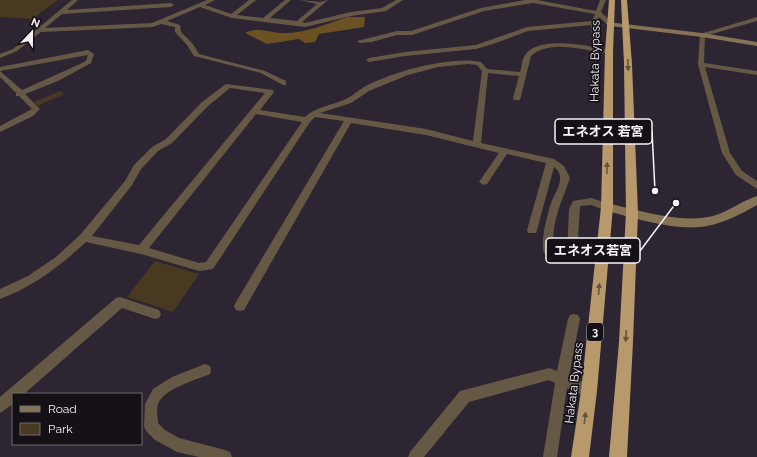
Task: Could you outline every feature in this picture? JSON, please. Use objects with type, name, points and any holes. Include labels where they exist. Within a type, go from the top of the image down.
[{"type":"highway","name":"Hakata Bypass","points":[[580,457],[589,391],[606,207],[609,52],[612,0]]},
{"type":"highway","points":[[618,457],[626,342],[632,213],[624,0]]},
{"type":"street","points":[[0,56],[15,50],[75,0]]},
{"type":"street","points":[[39,30],[153,25],[212,0]]},
{"type":"street","points":[[232,16],[253,0]]},
{"type":"street","points":[[265,19],[288,0]]},
{"type":"street","points":[[303,0],[319,3]]},
{"type":"street","points":[[298,22],[319,3],[325,0]]},
{"type":"street","points":[[199,5],[232,16],[298,22],[305,25],[351,14],[384,10],[400,0]]},
{"type":"street","points":[[572,0],[576,5],[574,8]]},
{"type":"street","points":[[596,49],[594,23],[603,0]]},
{"type":"street","points":[[360,41],[372,40],[397,33],[412,33],[438,22],[483,9],[530,1],[599,13],[610,24],[757,44]]},
{"type":"street","points":[[60,12],[173,3],[191,8]]},
{"type":"street","points":[[702,36],[757,19]]},
{"type":"street","points":[[162,22],[178,26],[178,32],[190,44],[196,55],[263,72],[283,83]]},
{"type":"street","points":[[369,60],[405,54],[476,47],[528,29],[594,23]]},
{"type":"street","points":[[702,36],[701,64],[726,153],[739,173],[757,186]]},
{"type":"street","points":[[517,98],[530,51],[552,45],[596,49],[609,52]]},
{"type":"street","points":[[0,69],[88,52],[90,54],[89,62],[72,72],[19,94]]},
{"type":"street","points":[[84,238],[141,250],[199,267],[209,266],[309,117],[320,109],[348,101],[367,89],[405,74],[446,63],[479,63],[485,71],[477,145]]},
{"type":"street","points":[[701,64],[757,73]]},
{"type":"street","points":[[485,71],[523,74]]},
{"type":"street","points":[[0,73],[19,94],[36,109],[35,111],[0,129]]},
{"type":"street","points":[[0,294],[32,279],[60,260],[84,238],[129,184],[137,167],[155,149],[169,141],[205,104],[229,86],[270,92],[141,250]]},
{"type":"street","points":[[254,111],[348,120],[426,132],[477,145],[552,161],[561,168],[565,178],[550,227],[547,245],[549,252],[567,259],[572,256],[574,208],[576,203],[591,201],[606,207],[632,213],[683,221],[708,222],[731,213],[757,200]]},
{"type":"street","points":[[240,306],[348,120]]},
{"type":"street","points":[[484,182],[505,150]]},
{"type":"street","points":[[532,230],[552,161]]},
{"type":"street","points":[[14,393],[120,302],[155,314]]},
{"type":"street","points":[[550,457],[562,379],[574,319]]},
{"type":"street","points":[[205,370],[169,385],[154,398],[151,410],[151,426],[160,436],[174,444],[225,457]]},
{"type":"street","points":[[415,457],[465,396],[549,374],[589,391]]},
{"type":"street","points":[[0,406],[12,395]]},
{"type":"green space","points":[[0,0],[58,0],[32,19],[0,17]]},
{"type":"green space","points":[[60,91],[64,94],[38,106],[34,102]]},
{"type":"green space","points":[[155,261],[199,274],[173,312],[127,297]]},
{"type":"shaded area","points":[[348,17],[365,17],[364,27],[319,34],[315,42],[305,43],[299,39],[267,44],[245,33],[255,30],[279,33],[300,32]]},
{"type":"place","name":"エネオス 若宮","points":[[655,191]]},
{"type":"place","name":"エネオス若宮","points":[[676,203]]}]
